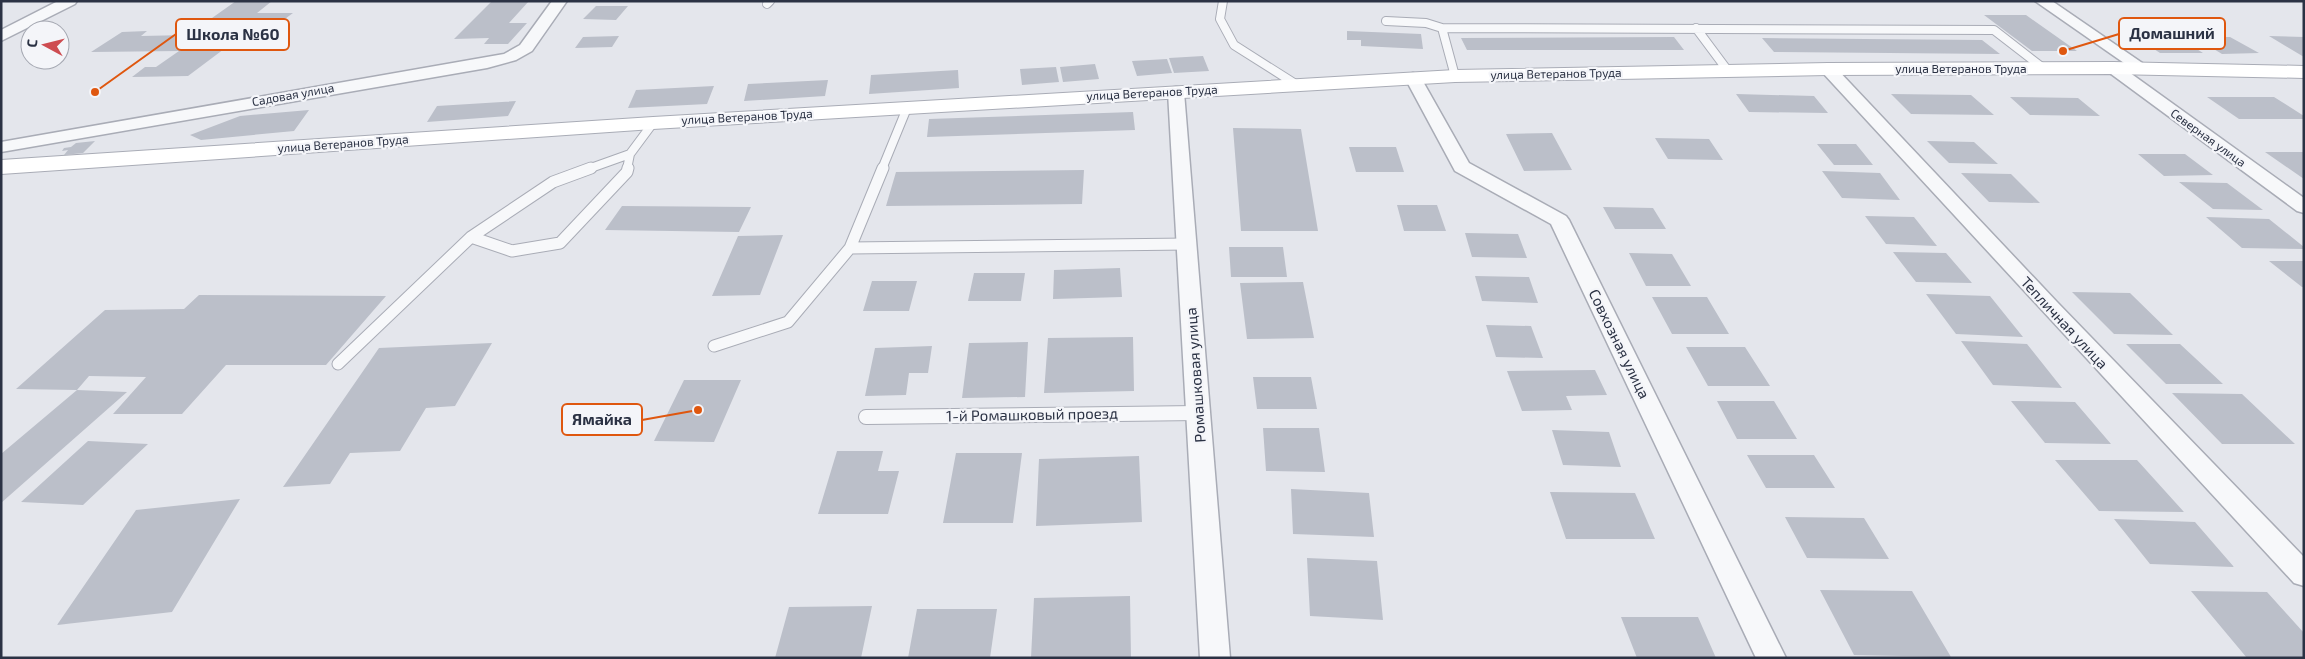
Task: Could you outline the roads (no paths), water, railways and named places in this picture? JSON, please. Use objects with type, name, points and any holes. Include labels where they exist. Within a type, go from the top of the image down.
[{"type":"street","points":[[1,36],[70,1]]},
{"type":"street","name":"Садовая улица","points":[[1,147],[265,100],[487,64],[526,48],[560,1]]},
{"type":"street","points":[[2042,1],[2143,69]]},
{"type":"street","name":"улица Ветеранов Труда","points":[[1,167],[652,123],[1455,76],[1828,69],[2113,68],[2304,72]]},
{"type":"street","name":"Северная улица","points":[[2113,68],[2304,207]]},
{"type":"street","name":"Тепличная улица","points":[[1828,69],[2049,307],[2304,575]]},
{"type":"street","name":"Совхозная улица","points":[[1414,78],[1462,167],[1559,220],[1772,658]]},
{"type":"street","name":"Ромашковая улица","points":[[1176,92],[1188,244],[1215,658]]},
{"type":"lane","points":[[1223,1],[1220,19],[1234,45],[1297,85]]},
{"type":"lane","points":[[1386,21],[1426,23],[1442,28],[1994,30],[2043,68]]},
{"type":"lane","points":[[1442,28],[1455,76]]},
{"type":"lane","points":[[1696,28],[1728,71]]},
{"type":"lane","points":[[714,346],[788,322],[850,248],[907,108]]},
{"type":"lane","points":[[470,237],[512,251],[560,243],[627,172],[630,154],[652,123]]},
{"type":"lane","points":[[338,364],[470,237],[553,182],[630,154]]},
{"type":"lane","points":[[850,248],[1188,244]]},
{"type":"lane","name":"1-й Ромашковый проезд","points":[[866,417],[1198,413]]},
{"type":"place","name":"Домашний","points":[[2063,51]]},
{"type":"place","name":"Школа №60","points":[[95,92]]},
{"type":"place","name":"Ямайка","points":[[698,410]]}]
